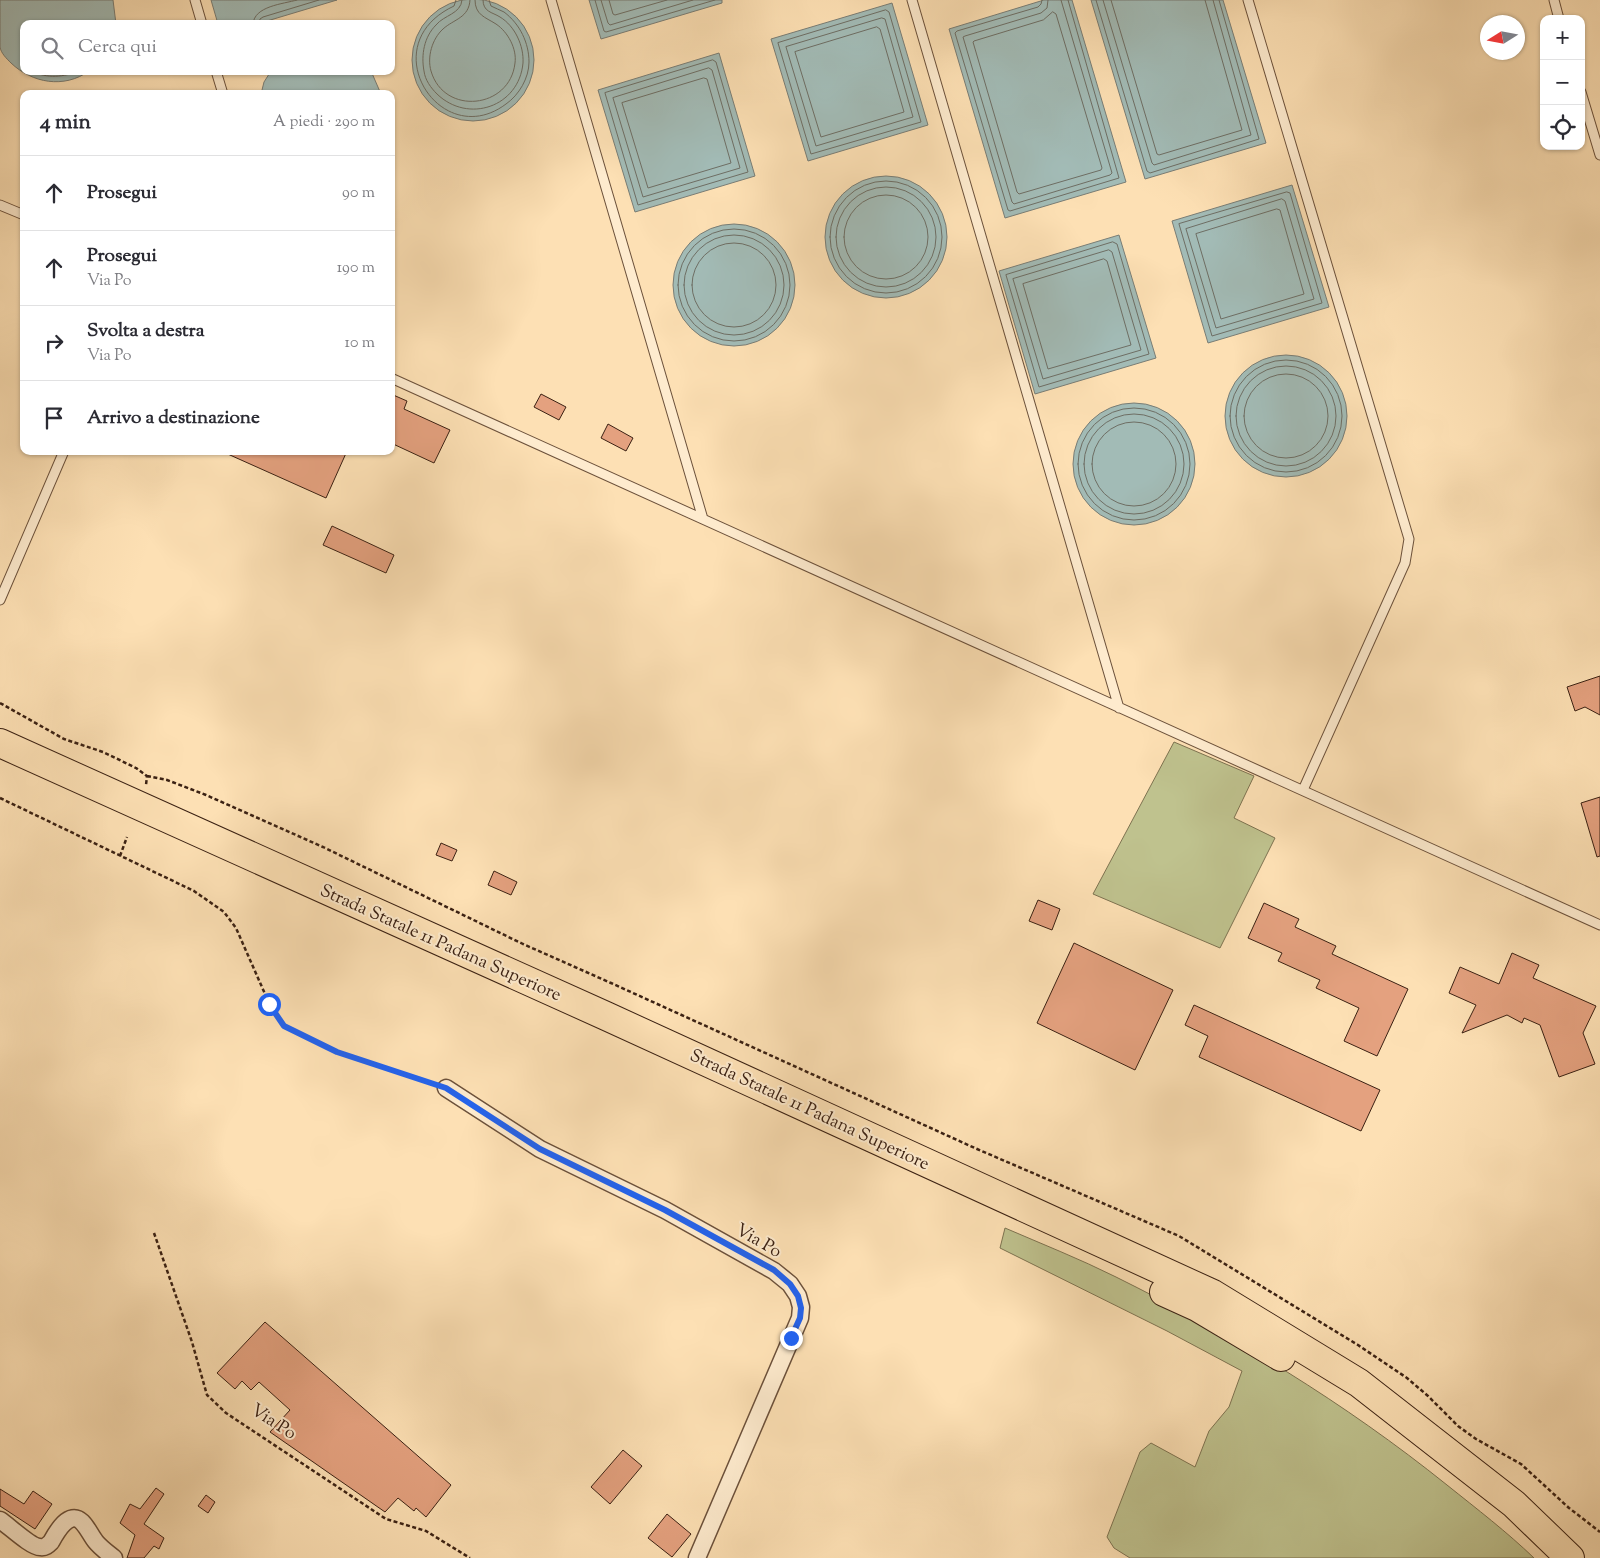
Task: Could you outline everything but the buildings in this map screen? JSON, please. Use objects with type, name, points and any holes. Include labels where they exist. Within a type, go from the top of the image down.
[{"type":"highway","name":"Strada Statale 11 Padana Superiore","points":[[0,743],[606,1016],[1213,1294],[1359,1383],[1514,1504],[1570,1558]]},
{"type":"highway","name":"Strada Statale 11 Padana Superiore","points":[[0,761],[598,1032],[1197,1307],[1349,1398],[1506,1517],[1547,1558]]},
{"type":"street","name":"Via Po","points":[[446,1088],[540,1149],[665,1210],[774,1270],[790,1284],[798,1296],[801,1308],[800,1318],[697,1558]]},
{"type":"street","points":[[0,1520],[32,1544],[40,1547],[51,1542],[65,1522],[76,1519],[83,1523],[97,1543],[114,1558]]},
{"type":"lane","points":[[195,0],[201,20]]},
{"type":"lane","points":[[551,0],[703,519]]},
{"type":"lane","points":[[912,0],[1119,708]]},
{"type":"lane","points":[[1248,0],[1409,539],[1404,563],[1303,790]]},
{"type":"lane","points":[[1554,0],[1558,15]]},
{"type":"lane","points":[[217,75],[222,90]]},
{"type":"lane","points":[[1585,105],[1600,154]]},
{"type":"lane","points":[[0,205],[20,213]]},
{"type":"lane","points":[[395,380],[1600,925]]},
{"type":"lane","points":[[0,600],[62,455]]},
{"type":"path","points":[[0,703],[64,739],[103,752],[136,768],[147,776],[167,780],[233,807],[332,852],[523,944],[611,982]]},
{"type":"path","points":[[146,789],[147,776]]},
{"type":"path","points":[[0,798],[194,891],[224,912],[236,928],[269,1004],[284,1026],[337,1052],[446,1088]]},
{"type":"path","points":[[120,856],[126,837]]},
{"type":"path","name":"Via Po","points":[[154,1232],[192,1342],[207,1395],[226,1413],[386,1519],[426,1531],[470,1558]]},
{"type":"green space","points":[[1174,742],[1254,776],[1234,818],[1275,838],[1220,948],[1093,894]]},
{"type":"green space","points":[[1005,1228],[1089,1264],[1160,1299],[1287,1372],[1369,1426],[1408,1455],[1492,1521],[1534,1558],[1130,1558],[1114,1548],[1107,1537],[1140,1452],[1151,1443],[1195,1467],[1209,1431],[1229,1407],[1242,1371],[1167,1331],[1000,1248]]},
{"type":"water","points":[[473,-1],[496,3],[516,17],[530,37],[534,60],[530,83],[516,103],[496,117],[473,121],[450,117],[430,103],[416,83],[412,60],[416,37],[430,17],[450,3]]},
{"type":"water","points":[[0,0],[113,0],[116,20],[20,20],[20,70],[11,63],[0,47]]},
{"type":"water","points":[[211,0],[337,0],[270,20],[217,20]]},
{"type":"water","points":[[589,0],[722,0],[722,3],[601,39]]},
{"type":"water","points":[[1044,0],[1072,0],[1126,182],[1005,218],[949,29]]},
{"type":"water","points":[[1091,0],[1223,0],[1266,143],[1145,179]]},
{"type":"water","points":[[892,3],[928,125],[808,161],[771,39]]},
{"type":"water","points":[[719,53],[755,176],[635,212],[598,90]]},
{"type":"water","points":[[29,75],[82,75],[59,82],[38,79]]},
{"type":"water","points":[[268,75],[373,75],[379,90],[262,90]]},
{"type":"water","points":[[886,176],[909,180],[929,194],[943,214],[947,237],[943,260],[929,280],[909,294],[886,298],[863,294],[843,280],[829,260],[825,237],[829,214],[843,194],[863,180]]},
{"type":"water","points":[[1292,185],[1329,307],[1208,343],[1172,221]]},
{"type":"water","points":[[734,224],[757,228],[777,242],[791,262],[795,285],[791,308],[777,328],[757,342],[734,346],[711,342],[691,328],[677,308],[673,285],[677,262],[691,242],[711,228]]},
{"type":"water","points":[[1119,235],[1156,358],[1035,394],[999,271]]},
{"type":"water","points":[[1286,355],[1309,359],[1329,373],[1343,393],[1347,416],[1343,439],[1329,459],[1309,473],[1286,477],[1263,473],[1243,459],[1229,439],[1225,416],[1229,393],[1243,373],[1263,359]]},
{"type":"water","points":[[1134,403],[1157,407],[1177,421],[1191,441],[1195,464],[1191,487],[1177,507],[1157,521],[1134,525],[1111,521],[1091,507],[1077,487],[1073,464],[1077,441],[1091,421],[1111,407]]},
{"type":"route","points":[[269,1004],[284,1026],[337,1052],[446,1088],[540,1149],[665,1210],[774,1270],[790,1284],[798,1296],[801,1308],[800,1318],[791,1338]]}]
